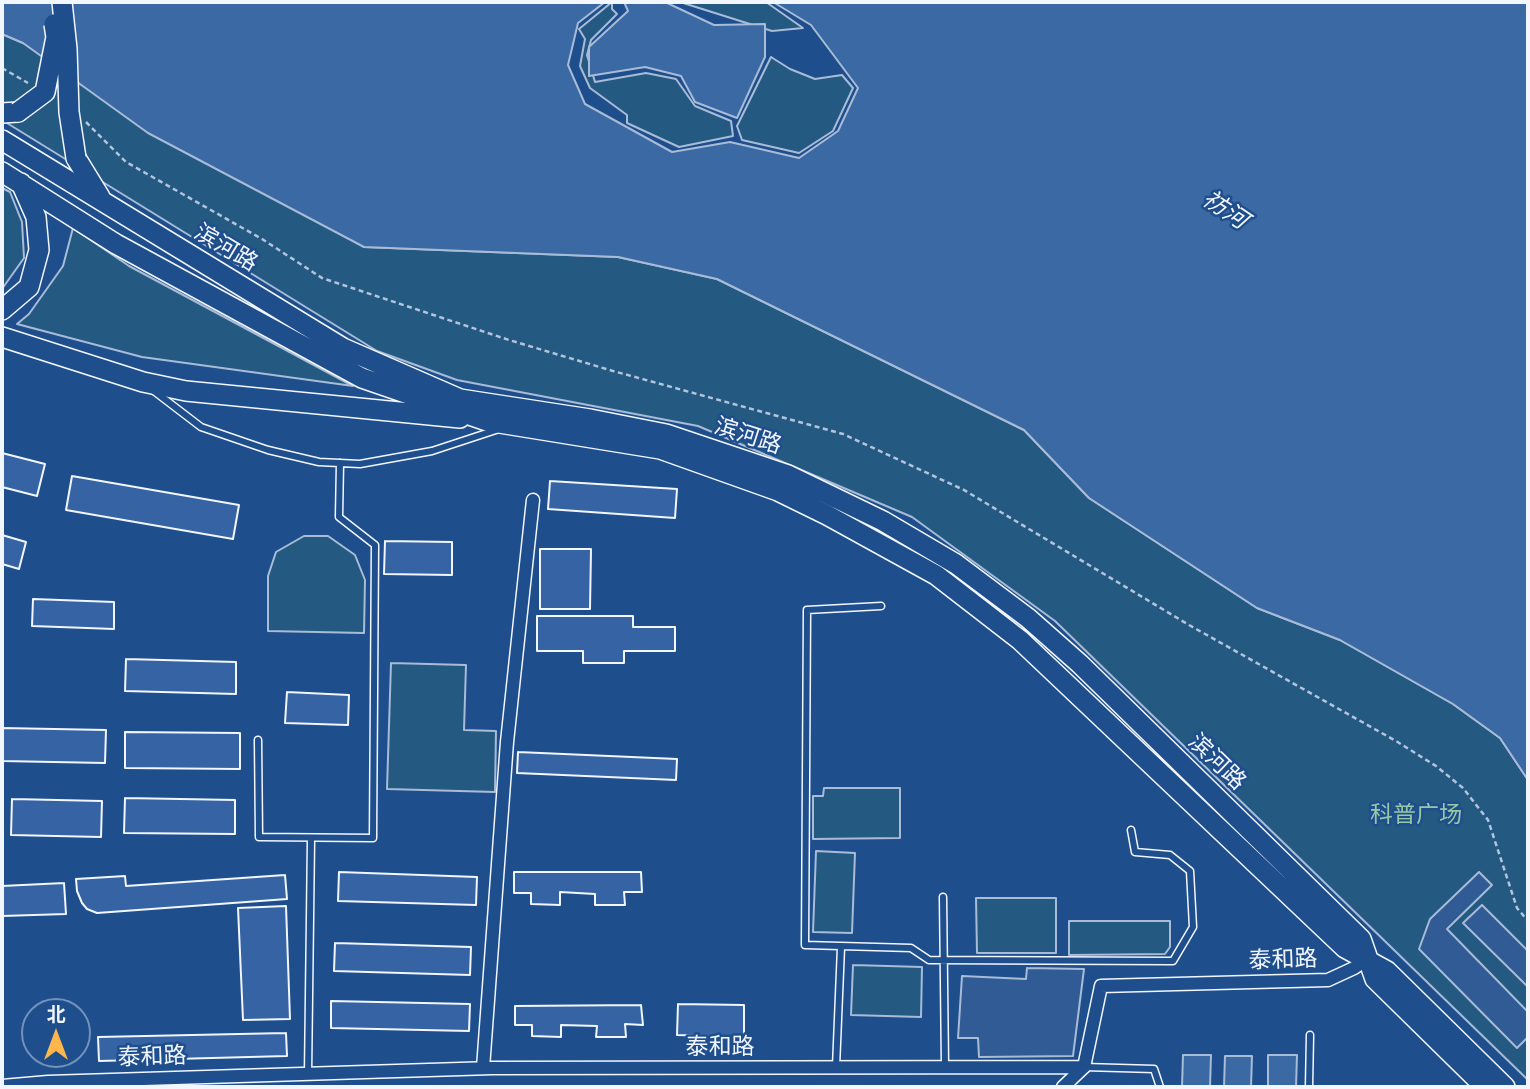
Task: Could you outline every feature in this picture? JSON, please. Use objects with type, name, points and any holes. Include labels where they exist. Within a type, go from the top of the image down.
[{"type":"main road","points":[[10,112],[46,92],[56,37],[52,2]]},
{"type":"main road","points":[[62,2],[69,112],[76,158],[103,201]]},
{"type":"main road","name":"滨河路","points":[[2,140],[343,348],[460,399],[590,419],[678,438],[788,475],[883,521],[956,564],[1028,618],[1080,664],[1361,939],[1375,979],[1485,1087]]},
{"type":"main road","name":"滨河路","points":[[2,172],[116,244],[362,378],[487,421],[660,449],[778,491],[827,514],[936,575],[1020,640],[1345,948],[1387,971],[1504,1087]]},
{"type":"main road","points":[[2,310],[29,286],[39,250],[36,217],[20,183]]},
{"type":"main road","points":[[2,337],[143,382],[186,391],[487,421]]},
{"type":"street","points":[[484,1068],[507,742],[533,500]]},
{"type":"street","name":"泰和路","points":[[2,1086],[48,1082],[484,1068],[1084,1067],[1101,986],[1328,980],[1367,959]]},
{"type":"street","points":[[1063,1087],[1084,1067]]},
{"type":"lane","points":[[143,382],[201,426],[268,450],[319,462],[360,464],[432,451],[495,431],[507,424]]},
{"type":"lane","points":[[258,740],[259,837],[373,838],[375,545],[339,517],[340,463]]},
{"type":"lane","points":[[881,606],[807,610],[804,945],[911,948],[929,960],[1173,961],[1193,927],[1190,871],[1170,855],[1135,852],[1131,830]]},
{"type":"lane","points":[[308,1074],[311,839]]},
{"type":"lane","points":[[943,897],[945,1067]]},
{"type":"lane","points":[[836,1067],[841,947]]},
{"type":"lane","points":[[1309,1087],[1310,1035]]},
{"type":"lane","points":[[1084,1067],[1154,1069],[1160,1087]]},
{"type":"path","points":[[126,162],[262,239],[322,278],[509,340],[843,434],[964,490],[1189,625],[1436,766],[1463,788],[1488,820],[1517,908],[1528,921]]},
{"type":"green space","points":[[612,2],[612,9],[617,14],[591,40],[587,55],[595,82],[646,73],[676,79],[695,106],[731,121],[733,136],[679,147],[627,123],[627,115],[590,88],[580,66],[585,39],[579,29]]},
{"type":"green space","points":[[680,2],[766,2],[803,28],[772,31]]},
{"type":"green space","name":"科普广场","points":[[2,34],[23,43],[364,247],[618,257],[717,279],[1024,430],[1089,498],[1257,608],[1340,640],[1453,704],[1500,738],[1528,780],[1528,1080],[1055,621],[912,517],[698,426],[457,380],[377,351],[2,120]]},
{"type":"green space","points":[[771,57],[790,69],[815,79],[842,75],[853,88],[833,131],[799,153],[742,140],[737,126]]},
{"type":"green space","points":[[2,188],[10,192],[22,222],[24,258],[2,289]]},
{"type":"green space","points":[[73,228],[129,266],[353,386],[142,357],[17,324],[29,314],[63,266]]},
{"type":"green space","points":[[304,536],[328,536],[355,555],[365,580],[364,633],[268,631],[268,576],[276,552]]},
{"type":"green space","points":[[391,663],[466,665],[464,730],[496,731],[495,792],[387,789]]},
{"type":"green space","points":[[824,788],[900,788],[900,838],[813,839],[813,796],[823,796]]},
{"type":"green space","points":[[816,851],[855,853],[852,933],[813,932]]},
{"type":"green space","points":[[976,898],[1056,898],[1056,953],[977,953]]},
{"type":"green space","points":[[1069,921],[1170,921],[1170,947],[1165,954],[1069,955]]},
{"type":"green space","points":[[853,965],[922,967],[921,1017],[851,1015]]},
{"type":"shaded area","points":[[1479,872],[1492,885],[1447,929],[1528,1012],[1528,1037],[1517,1048],[1419,949],[1430,919]]},
{"type":"shaded area","points":[[1482,905],[1528,951],[1528,987],[1463,923]]},
{"type":"shaded area","points":[[1027,968],[1084,969],[1073,1056],[979,1057],[978,1038],[958,1038],[962,976],[1026,979]]},
{"type":"water","name":"祊河","points":[[2,2],[605,2],[578,23],[568,65],[585,104],[672,152],[730,142],[799,158],[838,131],[858,88],[811,25],[773,2],[1528,2],[1528,780],[1500,738],[1453,704],[1340,640],[1257,608],[1089,498],[1024,430],[717,279],[618,257],[364,247],[148,133],[23,43],[2,34]]},
{"type":"water","points":[[624,2],[665,2],[714,25],[765,24],[765,57],[737,118],[695,102],[681,76],[645,67],[589,76],[589,47],[628,11]]},
{"type":"water","points":[[1183,1055],[1211,1055],[1210,1087],[1182,1087]]},
{"type":"water","points":[[1268,1055],[1297,1055],[1296,1087],[1268,1087]]},
{"type":"water","points":[[1225,1056],[1252,1056],[1251,1087],[1224,1087]]},
{"type":"building","points":[[2,453],[45,464],[37,496],[2,487]]},
{"type":"building","points":[[72,476],[239,505],[233,539],[66,510]]},
{"type":"building","points":[[550,481],[677,489],[675,518],[548,509]]},
{"type":"building","points":[[2,535],[26,542],[19,569],[2,564]]},
{"type":"building","points":[[385,541],[452,542],[452,575],[384,574]]},
{"type":"building","points":[[540,549],[591,549],[590,609],[540,609]]},
{"type":"building","points":[[33,599],[114,602],[114,629],[32,626]]},
{"type":"building","points":[[537,616],[633,616],[633,627],[675,627],[675,651],[624,651],[624,663],[583,663],[583,651],[537,651]]},
{"type":"building","points":[[126,659],[236,662],[236,694],[125,691]]},
{"type":"building","points":[[287,692],[349,695],[348,725],[285,723]]},
{"type":"building","points":[[2,728],[106,730],[105,763],[2,761]]},
{"type":"building","points":[[125,732],[240,733],[240,769],[125,768]]},
{"type":"building","points":[[518,752],[677,759],[676,780],[517,773]]},
{"type":"building","points":[[125,798],[235,800],[235,834],[124,833]]},
{"type":"building","points":[[12,799],[102,801],[101,837],[11,835]]},
{"type":"building","points":[[339,872],[477,877],[476,905],[338,901]]},
{"type":"building","points":[[514,872],[641,872],[642,892],[624,892],[625,905],[595,905],[595,894],[560,892],[560,905],[531,904],[531,893],[514,893]]},
{"type":"building","points":[[285,875],[287,899],[97,913],[87,909],[82,903],[76,879],[125,876],[126,886]]},
{"type":"building","points":[[64,883],[66,914],[2,916],[2,886]]},
{"type":"building","points":[[286,906],[290,1019],[243,1020],[238,908]]},
{"type":"building","points":[[335,943],[471,947],[470,975],[334,971]]},
{"type":"building","points":[[331,1001],[470,1004],[469,1031],[331,1028]]},
{"type":"building","points":[[678,1004],[744,1005],[744,1037],[677,1035]]},
{"type":"building","points":[[641,1005],[643,1025],[625,1024],[626,1037],[596,1037],[597,1026],[561,1025],[561,1037],[532,1036],[532,1025],[515,1025],[515,1006]]},
{"type":"building","points":[[286,1033],[287,1056],[99,1061],[98,1037]]}]
